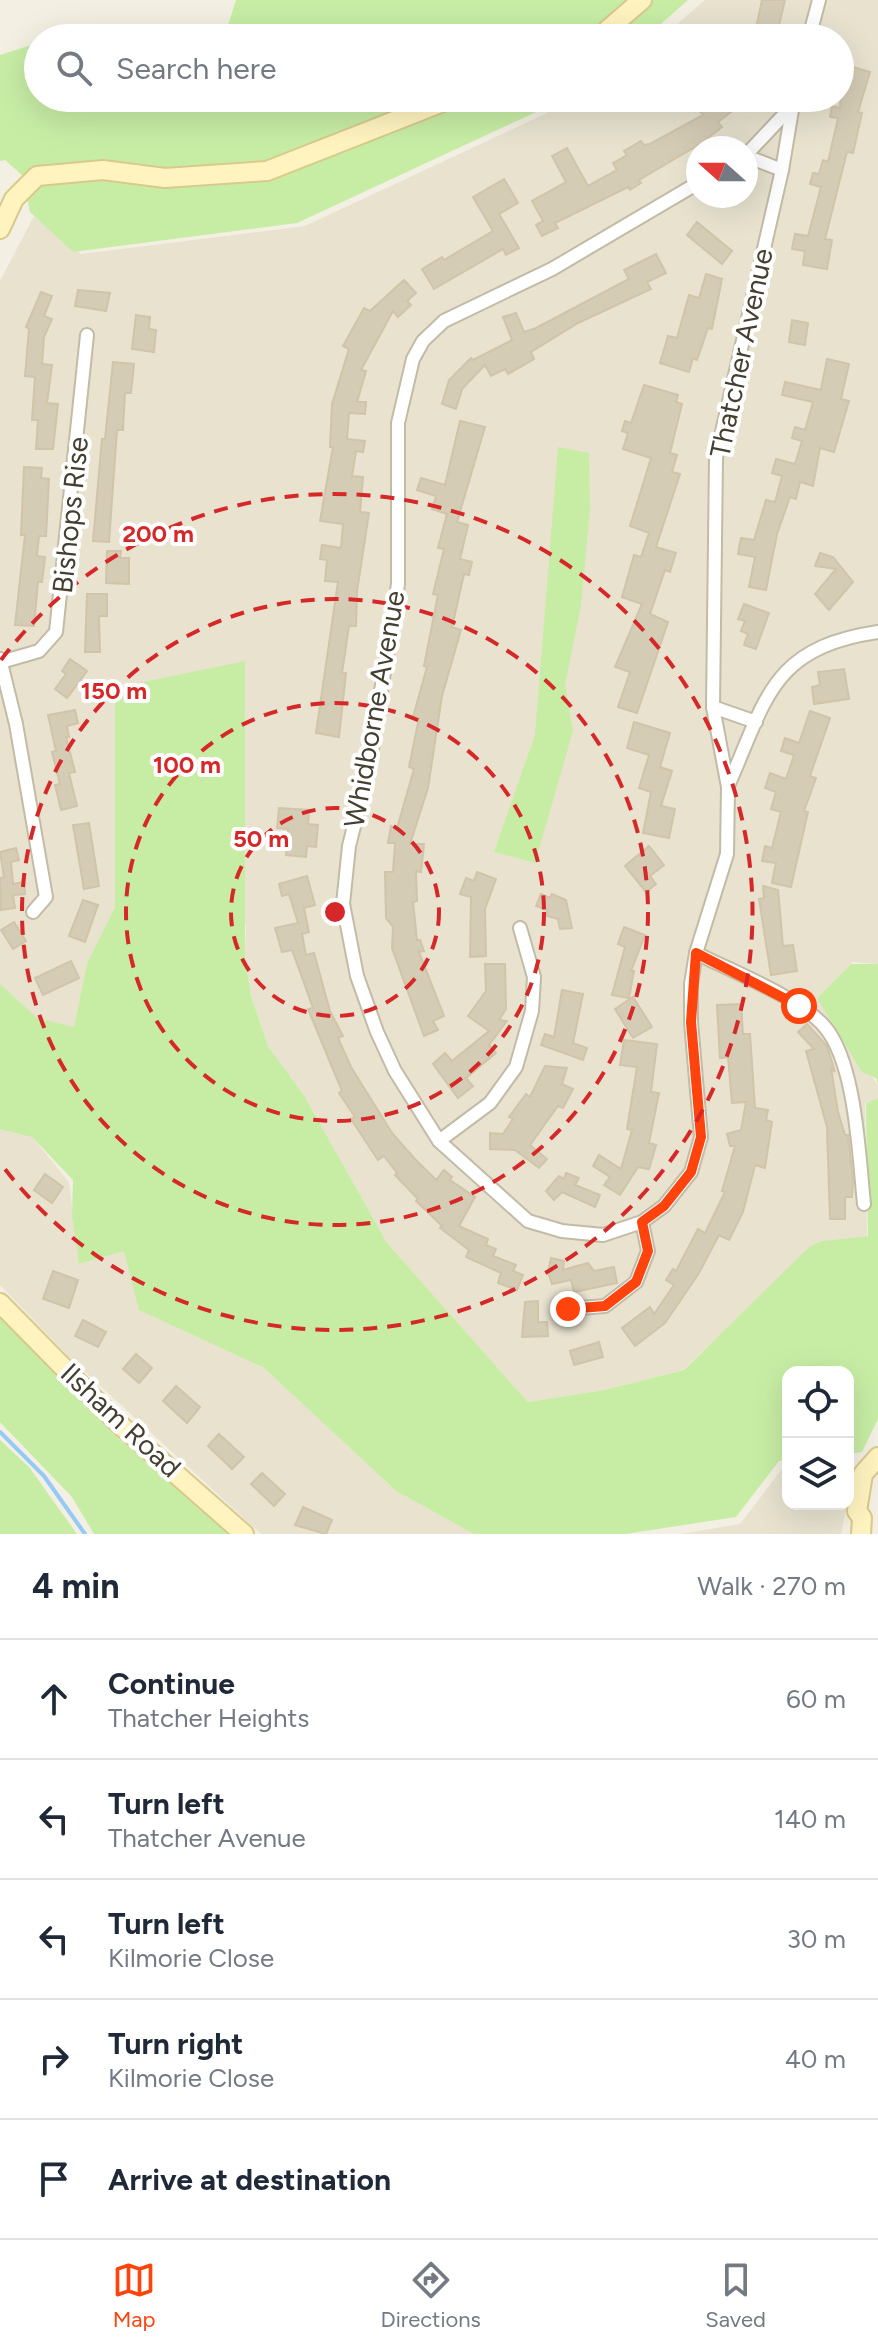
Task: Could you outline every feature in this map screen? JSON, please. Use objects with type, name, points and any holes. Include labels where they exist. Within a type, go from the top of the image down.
[{"type":"street","points":[[614,24],[642,0]]},
{"type":"street","points":[[813,24],[819,0]]},
{"type":"street","points":[[0,229],[14,199],[37,176],[103,170],[165,178],[267,171],[417,112]]},
{"type":"street","points":[[758,141],[784,112]]},
{"type":"street","name":"Thatcher Avenue","points":[[642,1222],[664,1206],[691,1172],[701,1137],[691,1022],[696,953],[727,854],[728,787],[713,707],[716,458],[782,170],[791,112]]},
{"type":"street","points":[[758,160],[782,170]]},
{"type":"street","name":"Whidborne Avenue","points":[[642,1222],[603,1235],[562,1231],[528,1221],[439,1141],[395,1071],[377,1032],[357,976],[343,904],[349,846],[369,767],[398,584],[398,423],[406,378],[423,341],[444,321],[552,269],[686,190]]},
{"type":"street","name":"Bishops Rise","points":[[1,660],[39,651],[56,632],[87,335]]},
{"type":"street","name":"Thatcher Avenue","points":[[728,787],[756,722],[784,670],[811,650],[845,637],[878,632]]},
{"type":"street","points":[[1,660],[53,899],[33,912]]},
{"type":"street","points":[[713,707],[756,722]]},
{"type":"street","points":[[439,1141],[490,1103],[516,1067],[532,1011],[534,977],[520,928]]},
{"type":"street","points":[[696,953],[799,1006],[824,1025],[834,1041],[849,1091],[864,1204]]},
{"type":"street","points":[[568,1309],[605,1306],[636,1282],[648,1251],[642,1222]]},
{"type":"street","name":"Ilsham Road","points":[[0,1303],[119,1424],[244,1534]]},
{"type":"street","points":[[861,1526],[857,1511],[863,1474],[874,1464]]},
{"type":"shaded area","points":[[705,0],[878,0],[878,964],[853,962],[817,998],[878,1085],[878,1098],[865,1103],[867,1236],[823,1241],[810,1248],[683,1370],[604,1390],[528,1402],[387,1243],[305,1097],[268,1046],[251,996],[245,958],[246,925],[115,688],[115,907],[87,963],[74,1027],[32,1137],[69,1182],[79,1264],[124,1250],[140,1310],[264,1368],[396,1491],[474,1534],[261,1534],[70,1358],[0,1285],[0,281],[34,216],[81,254],[305,226],[549,112],[854,112],[854,24],[677,24]]},
{"type":"shaded area","points":[[782,1469],[782,1510],[846,1510],[841,1534],[681,1534],[740,1524]]},
{"type":"green space","points":[[236,0],[688,0],[661,24],[228,24]]},
{"type":"green space","points":[[24,47],[24,112],[536,112],[297,223],[73,252],[30,212],[23,176],[5,160],[0,161],[0,55]]},
{"type":"green space","points":[[558,447],[589,453],[590,509],[581,605],[565,685],[573,731],[535,863],[494,852],[535,735]]},
{"type":"green space","points":[[245,661],[245,958],[251,996],[268,1046],[305,1097],[387,1243],[528,1402],[604,1390],[684,1370],[809,1247],[822,1241],[868,1236],[866,1103],[878,1098],[878,1419],[862,1452],[854,1453],[854,1366],[782,1366],[782,1461],[736,1517],[625,1534],[474,1534],[396,1491],[264,1368],[139,1310],[124,1251],[79,1264],[72,1216],[73,1180],[32,1137],[0,1129],[0,984],[37,1018],[74,1027],[87,963],[115,907],[115,688]]},
{"type":"green space","points":[[851,964],[878,964],[878,1084],[876,1078],[862,1072],[817,998]]},
{"type":"green space","points":[[0,1315],[112,1433],[229,1534],[94,1534],[72,1497],[0,1422]]},
{"type":"green space","points":[[0,1440],[29,1467],[77,1534],[0,1534]]},
{"type":"building","points":[[762,0],[785,0],[779,24],[757,24]]},
{"type":"building","points":[[854,67],[870,72],[858,112],[862,113],[853,153],[847,152],[825,239],[832,240],[827,269],[803,265],[805,251],[792,249],[795,234],[808,236],[821,187],[810,184],[813,173],[819,174],[823,160],[828,162],[838,118],[830,117],[831,112],[854,112]]},
{"type":"building","points":[[701,112],[731,112],[718,122],[722,127],[710,136],[686,136],[686,152],[639,180],[641,183],[555,223],[558,228],[542,236],[536,225],[543,221],[532,201],[566,182],[552,156],[567,148],[588,186],[617,170],[613,163],[627,155],[624,151],[641,141],[644,145],[703,115]]},
{"type":"building","points":[[504,179],[518,203],[499,214],[519,248],[506,255],[503,249],[434,289],[422,269],[442,257],[444,260],[493,231],[473,197]]},
{"type":"building","points":[[697,222],[732,251],[722,264],[687,235]]},
{"type":"building","points":[[656,254],[666,273],[647,282],[651,289],[578,323],[531,352],[534,359],[508,374],[505,369],[491,376],[485,365],[462,389],[456,409],[442,404],[449,380],[471,358],[473,360],[512,340],[503,317],[516,313],[524,332],[536,328],[629,279],[624,270]]},
{"type":"building","points":[[706,274],[722,279],[712,329],[708,328],[697,360],[693,358],[689,372],[660,363],[668,336],[677,338],[689,295],[699,298]]},
{"type":"building","points":[[404,280],[416,293],[407,301],[411,305],[398,317],[393,311],[361,370],[366,371],[357,402],[366,402],[365,414],[349,413],[347,439],[365,441],[363,452],[356,451],[352,476],[363,477],[360,512],[369,513],[357,591],[356,626],[349,626],[342,673],[346,673],[339,737],[316,733],[338,582],[325,581],[327,560],[320,559],[322,545],[341,548],[343,524],[320,521],[333,447],[330,447],[332,404],[349,349],[343,346],[364,308],[370,311]]},
{"type":"building","points":[[78,290],[110,293],[106,311],[75,306]]},
{"type":"building","points":[[41,292],[52,296],[44,316],[52,319],[44,337],[42,364],[52,365],[47,403],[58,404],[53,449],[36,449],[38,420],[32,420],[35,377],[25,376],[29,329],[26,327]]},
{"type":"building","points":[[136,315],[150,317],[149,329],[156,330],[154,352],[132,349]]},
{"type":"building","points":[[792,320],[808,323],[805,345],[789,342]]},
{"type":"building","points":[[827,359],[849,364],[841,399],[849,401],[834,452],[820,448],[813,486],[800,482],[796,499],[790,497],[777,534],[766,590],[749,587],[755,557],[738,554],[741,538],[754,540],[766,500],[775,502],[782,476],[772,473],[776,459],[795,464],[802,441],[792,438],[795,427],[805,430],[813,402],[782,395],[785,382],[821,390]]},
{"type":"building","points":[[113,362],[134,364],[131,393],[125,393],[123,430],[117,430],[109,542],[93,541],[102,439],[105,439]]},
{"type":"building","points":[[644,385],[678,395],[676,402],[682,404],[670,453],[677,455],[672,472],[680,474],[656,547],[676,553],[670,572],[665,570],[650,614],[668,622],[637,713],[618,707],[630,672],[615,667],[642,604],[622,597],[634,555],[641,557],[649,533],[630,526],[651,458],[623,449],[628,433],[622,431],[625,421],[631,423]]},
{"type":"building","points":[[460,421],[485,427],[457,522],[468,525],[460,559],[472,562],[469,575],[464,574],[452,627],[461,630],[442,696],[428,788],[410,844],[424,844],[421,872],[416,871],[417,901],[413,902],[417,940],[420,940],[424,951],[419,952],[444,1016],[433,1021],[438,1030],[424,1036],[392,948],[393,927],[386,918],[385,872],[393,872],[395,843],[388,843],[391,826],[397,828],[414,769],[409,767],[419,718],[413,717],[427,667],[424,666],[438,595],[433,594],[444,549],[438,548],[447,514],[432,509],[436,496],[417,490],[421,478],[445,485]]},
{"type":"building","points":[[24,467],[42,468],[41,478],[49,479],[46,536],[39,536],[37,556],[45,557],[42,582],[38,582],[34,626],[15,625],[25,535],[21,535]]},
{"type":"building","points":[[107,551],[121,551],[120,558],[129,558],[129,584],[106,583]]},
{"type":"building","points":[[820,553],[833,557],[853,582],[829,610],[815,594],[836,569],[815,566]]},
{"type":"building","points":[[87,594],[107,594],[107,616],[99,616],[100,652],[85,652]]},
{"type":"building","points":[[744,604],[769,613],[756,649],[744,645],[748,634],[741,631],[745,621],[738,619]]},
{"type":"building","points":[[70,659],[87,671],[67,698],[55,689],[66,674],[62,671]]},
{"type":"building","points":[[844,669],[849,699],[814,704],[812,687],[820,685],[818,672]]},
{"type":"building","points":[[75,710],[78,723],[67,726],[69,737],[66,737],[75,772],[69,773],[77,806],[61,810],[55,785],[60,784],[52,752],[56,751],[48,715]]},
{"type":"building","points":[[810,711],[830,718],[810,776],[816,778],[804,811],[808,812],[791,887],[772,883],[776,863],[762,861],[765,846],[772,848],[781,812],[771,809],[776,792],[765,788],[770,773],[786,779],[794,755],[781,751],[785,738],[799,743]]},
{"type":"building","points":[[634,722],[670,733],[660,767],[672,771],[661,806],[675,809],[669,838],[643,833],[651,792],[639,788],[649,755],[627,748]]},
{"type":"building","points":[[279,808],[309,810],[308,824],[318,825],[316,847],[307,846],[306,857],[286,855],[288,829],[277,828]]},
{"type":"building","points":[[89,823],[99,886],[84,889],[73,825]]},
{"type":"building","points":[[649,846],[664,865],[650,876],[656,884],[646,892],[625,866]]},
{"type":"building","points":[[16,848],[19,860],[11,862],[13,884],[24,882],[25,894],[13,895],[15,908],[1,910],[0,878],[4,877],[0,852]]},
{"type":"building","points":[[477,872],[496,879],[485,909],[486,956],[470,957],[471,897],[460,894],[466,878],[474,881]]},
{"type":"building","points":[[307,876],[315,905],[304,908],[309,932],[302,934],[306,955],[314,953],[330,1011],[343,1036],[338,1038],[351,1067],[392,1133],[414,1158],[436,1180],[444,1170],[452,1177],[450,1180],[475,1197],[459,1226],[488,1239],[486,1245],[496,1249],[493,1256],[516,1265],[513,1271],[523,1275],[517,1290],[498,1283],[501,1273],[466,1257],[469,1250],[440,1228],[442,1226],[395,1175],[397,1173],[384,1156],[378,1160],[351,1119],[355,1117],[339,1093],[342,1091],[308,1009],[313,1008],[292,950],[282,952],[275,928],[298,923],[289,894],[282,896],[279,884]]},
{"type":"building","points":[[763,886],[778,890],[783,946],[793,945],[797,971],[771,975],[759,899],[764,898]]},
{"type":"building","points":[[541,894],[550,898],[552,894],[566,900],[572,928],[560,929],[558,919],[547,916],[547,910],[536,906]]},
{"type":"building","points":[[83,900],[98,905],[85,942],[69,936]]},
{"type":"building","points":[[14,922],[26,941],[13,949],[1,930]]},
{"type":"building","points":[[624,927],[645,935],[631,971],[634,971],[629,998],[612,995],[625,947],[618,944]]},
{"type":"building","points":[[71,961],[79,978],[43,995],[35,978]]},
{"type":"building","points":[[485,964],[505,964],[506,1009],[499,1020],[507,1021],[489,1045],[496,1053],[466,1078],[473,1086],[458,1098],[433,1064],[445,1053],[452,1061],[489,1031],[468,1016],[486,991]]},
{"type":"building","points":[[562,990],[583,994],[573,1043],[587,1048],[583,1060],[541,1045],[545,1034],[554,1037]]},
{"type":"building","points":[[633,997],[652,1027],[633,1038],[615,1009]]},
{"type":"building","points":[[741,1004],[743,1034],[750,1034],[755,1108],[768,1110],[766,1120],[772,1122],[765,1168],[755,1165],[743,1212],[729,1240],[719,1235],[699,1273],[665,1323],[635,1346],[622,1328],[650,1307],[654,1314],[674,1285],[666,1280],[673,1269],[676,1271],[698,1229],[705,1233],[725,1192],[722,1191],[735,1146],[730,1146],[727,1134],[741,1130],[746,1102],[732,1103],[728,1057],[720,1058],[717,1005]]},
{"type":"building","points":[[807,1024],[827,1046],[835,1072],[831,1068],[838,1112],[845,1135],[848,1135],[853,1181],[852,1197],[845,1197],[845,1219],[830,1219],[827,1127],[806,1051],[814,1049],[798,1032]]},
{"type":"building","points":[[624,1040],[657,1044],[651,1092],[659,1093],[649,1143],[656,1145],[649,1169],[638,1167],[620,1195],[604,1185],[610,1177],[593,1166],[599,1155],[621,1169],[632,1130],[627,1129],[637,1067],[620,1065]]},
{"type":"building","points":[[545,1066],[567,1068],[562,1084],[573,1089],[563,1108],[558,1106],[530,1145],[547,1159],[539,1168],[515,1150],[490,1149],[490,1133],[503,1134],[513,1119],[509,1117],[526,1094],[530,1097]]},
{"type":"building","points":[[566,1173],[579,1178],[575,1185],[600,1195],[595,1207],[562,1192],[554,1200],[546,1191],[559,1176],[564,1179]]},
{"type":"building","points":[[45,1174],[63,1187],[52,1203],[34,1190]]},
{"type":"building","points":[[551,1258],[564,1261],[563,1270],[588,1263],[594,1271],[614,1267],[617,1283],[574,1292],[571,1280],[552,1284],[548,1272]]},
{"type":"building","points":[[53,1271],[78,1280],[69,1308],[43,1299]]},
{"type":"building","points":[[538,1301],[538,1322],[547,1322],[548,1336],[522,1337],[525,1302]]},
{"type":"building","points":[[83,1320],[106,1332],[98,1347],[75,1336]]},
{"type":"building","points":[[599,1342],[603,1357],[574,1365],[570,1351]]},
{"type":"building","points":[[136,1354],[152,1368],[139,1383],[123,1369]]},
{"type":"building","points":[[176,1386],[200,1407],[187,1423],[163,1401]]},
{"type":"building","points":[[219,1434],[244,1457],[232,1469],[208,1446]]},
{"type":"building","points":[[262,1473],[285,1494],[274,1506],[251,1484]]},
{"type":"building","points":[[303,1507],[332,1520],[326,1534],[295,1525]]},
{"type":"waterway","points":[[0,1432],[44,1476],[85,1534]]},
{"type":"route","points":[[568,1309],[605,1306],[636,1282],[648,1251],[642,1222],[664,1206],[691,1172],[701,1137],[691,1022],[691,984],[696,953],[799,1006]]}]
